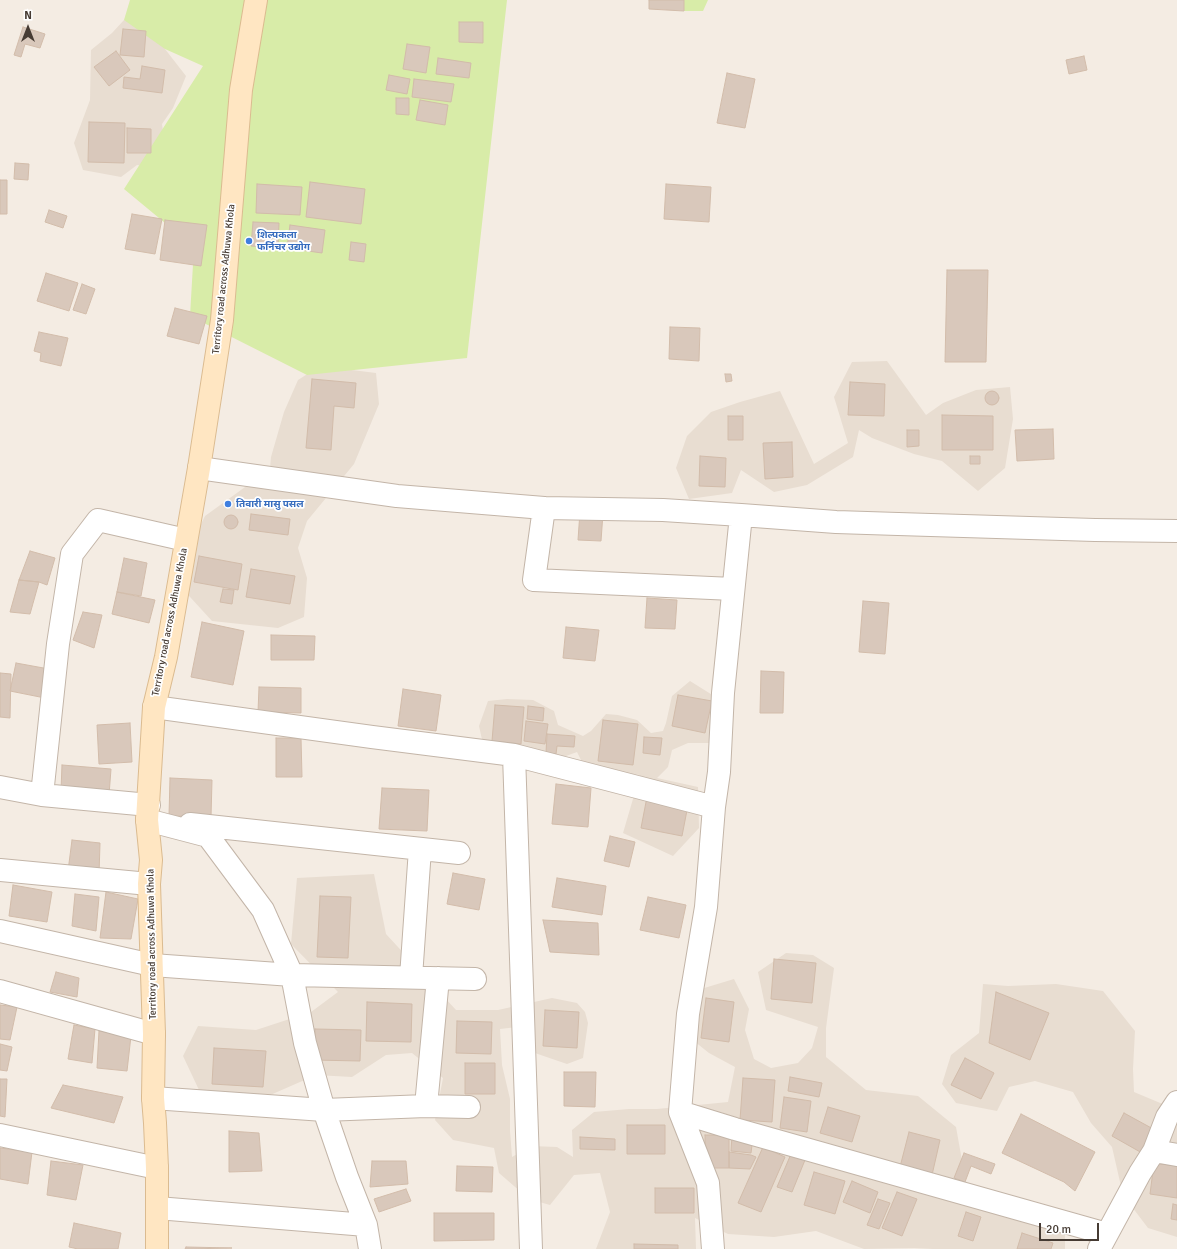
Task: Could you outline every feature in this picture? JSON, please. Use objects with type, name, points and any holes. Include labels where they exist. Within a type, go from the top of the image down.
[{"type":"street","name":"Territory road across Adhuwa Khola","points":[[157,1249],[157,1168],[153,1098],[154,1034],[149,884],[151,860],[148,812],[154,707],[166,657],[222,320],[241,90],[256,0]]},
{"type":"street","points":[[198,468],[396,496],[544,508],[663,510],[836,522],[1177,531]]},
{"type":"street","points":[[544,508],[534,580],[733,589]]},
{"type":"street","points":[[712,1249],[708,1182],[680,1112],[688,1014],[706,907],[714,807],[719,772],[733,589],[741,515]]},
{"type":"street","points":[[42,795],[58,644],[72,554],[98,520],[186,540]]},
{"type":"street","points":[[154,707],[514,755],[714,807]]},
{"type":"street","points":[[514,755],[530,1249]]},
{"type":"street","points":[[0,787],[148,812],[459,853]]},
{"type":"street","points":[[148,812],[208,836],[263,910],[292,975],[305,1043],[324,1110],[347,1177],[366,1225],[370,1249]]},
{"type":"street","points":[[411,977],[420,849]]},
{"type":"street","points":[[0,870],[149,884]]},
{"type":"street","points":[[0,930],[152,965],[292,975],[475,979]]},
{"type":"street","points":[[426,1106],[438,978]]},
{"type":"street","points":[[0,991],[154,1034]]},
{"type":"street","points":[[153,1098],[324,1110],[426,1106],[469,1107]]},
{"type":"street","points":[[680,1112],[1103,1242],[1140,1173],[1154,1151],[1167,1117],[1177,1102]]},
{"type":"street","points":[[0,1135],[157,1168]]},
{"type":"street","points":[[1154,1151],[1177,1155]]},
{"type":"street","points":[[157,1208],[366,1225]]},
{"type":"shaded area","points":[[124,20],[154,25],[165,49],[186,76],[173,108],[162,124],[167,159],[158,168],[137,165],[121,177],[83,170],[74,143],[90,100],[91,50],[112,33]]},
{"type":"shaded area","points":[[887,361],[926,415],[943,403],[976,390],[1010,387],[1013,419],[1005,468],[978,491],[942,461],[914,454],[872,438],[859,430],[853,457],[807,485],[774,492],[741,470],[732,493],[689,499],[676,468],[687,436],[711,412],[780,391],[814,464],[848,443],[834,397],[852,362]]},
{"type":"shaded area","points":[[320,366],[376,373],[379,404],[354,464],[307,521],[298,548],[307,578],[304,617],[278,628],[212,621],[180,586],[187,552],[205,516],[270,469],[271,457],[284,412],[298,380]]},
{"type":"shaded area","points":[[690,681],[714,696],[710,743],[688,743],[672,750],[668,767],[657,778],[698,787],[699,828],[673,856],[623,833],[640,775],[584,766],[577,752],[555,760],[483,744],[479,726],[488,701],[507,699],[533,700],[554,711],[558,725],[583,736],[591,731],[606,714],[618,715],[637,720],[651,733],[663,731],[672,696]]},
{"type":"shaded area","points":[[374,874],[386,934],[456,1010],[498,1010],[552,998],[577,1003],[585,1012],[588,1023],[583,1058],[567,1064],[532,1052],[526,1026],[500,1029],[502,1065],[510,1099],[512,1157],[531,1146],[557,1147],[573,1157],[572,1130],[594,1112],[629,1109],[657,1109],[728,1102],[735,1067],[709,1053],[694,1041],[701,989],[734,979],[749,1009],[745,1030],[754,1059],[771,1068],[798,1063],[812,1048],[818,1027],[766,1010],[758,972],[786,953],[813,955],[834,968],[826,1028],[826,1057],[866,1090],[918,1096],[956,1127],[963,1166],[958,1192],[1065,1221],[1065,1249],[864,1249],[816,1231],[774,1237],[728,1234],[695,1218],[696,1249],[596,1249],[610,1212],[600,1173],[574,1175],[550,1205],[529,1199],[499,1173],[494,1148],[453,1140],[435,1120],[443,1078],[412,1053],[386,1055],[352,1077],[316,1075],[268,1096],[199,1090],[183,1056],[198,1026],[256,1030],[311,1012],[338,992],[291,944],[297,878]]},
{"type":"shaded area","points":[[983,984],[1008,986],[1056,984],[1103,991],[1135,1031],[1133,1069],[1134,1092],[1177,1110],[1177,1237],[1148,1228],[1123,1195],[1112,1147],[1091,1123],[1073,1092],[1035,1081],[1009,1087],[997,1111],[956,1103],[942,1084],[951,1055],[979,1033]]},
{"type":"green space","points":[[130,0],[507,0],[467,358],[307,375],[190,316],[194,247],[124,189],[203,66],[165,49],[124,20]]},
{"type":"green space","points":[[684,0],[708,0],[703,11],[684,11]]},
{"type":"building","points":[[649,0],[684,0],[684,11],[649,9]]},
{"type":"building","points":[[459,22],[483,22],[483,43],[459,42]]},
{"type":"building","points":[[23,27],[45,34],[40,48],[25,44],[21,57],[14,55]]},
{"type":"building","points":[[123,29],[146,31],[144,57],[120,55]]},
{"type":"building","points":[[407,44],[430,47],[426,73],[403,69]]},
{"type":"building","points":[[116,51],[130,70],[109,86],[94,67]]},
{"type":"building","points":[[1084,56],[1087,70],[1069,74],[1066,60]]},
{"type":"building","points":[[438,58],[471,63],[469,78],[436,74]]},
{"type":"building","points":[[142,66],[165,70],[162,93],[123,88],[124,77],[140,79]]},
{"type":"building","points":[[727,73],[755,79],[745,128],[717,123]]},
{"type":"building","points":[[389,75],[410,79],[407,94],[386,90]]},
{"type":"building","points":[[414,79],[454,84],[451,102],[412,97]]},
{"type":"building","points":[[396,98],[409,98],[409,115],[396,114]]},
{"type":"building","points":[[420,100],[448,105],[445,125],[416,120]]},
{"type":"building","points":[[89,122],[125,123],[124,163],[88,162]]},
{"type":"building","points":[[127,128],[151,129],[151,153],[127,153]]},
{"type":"building","points":[[15,163],[29,164],[28,180],[14,179]]},
{"type":"building","points":[[0,180],[7,180],[7,214],[0,214]]},
{"type":"building","points":[[310,182],[365,189],[361,224],[306,217]]},
{"type":"building","points":[[257,184],[302,187],[300,215],[256,213]]},
{"type":"building","points":[[666,184],[711,187],[709,222],[664,219]]},
{"type":"building","points":[[49,210],[67,216],[63,228],[45,222]]},
{"type":"building","points":[[132,214],[162,219],[155,254],[125,249]]},
{"type":"building","points":[[165,220],[207,225],[201,266],[160,260]]},
{"type":"building","points":[[253,222],[279,223],[278,248],[251,246]]},
{"type":"building","points":[[290,225],[325,230],[322,253],[287,248]]},
{"type":"building","points":[[351,242],[366,244],[364,262],[349,260]]},
{"type":"building","points":[[947,270],[988,270],[986,362],[945,362]]},
{"type":"building","points":[[46,273],[78,283],[69,311],[37,301]]},
{"type":"building","points":[[82,284],[95,289],[86,314],[73,310]]},
{"type":"building","points":[[175,308],[207,316],[199,344],[167,336]]},
{"type":"building","points":[[670,327],[700,328],[699,361],[669,359]]},
{"type":"building","points":[[39,332],[68,338],[61,366],[40,361],[41,353],[34,351]]},
{"type":"building","points":[[725,374],[731,374],[732,381],[726,382]]},
{"type":"building","points":[[312,379],[356,383],[354,408],[334,406],[331,450],[306,448]]},
{"type":"building","points":[[850,382],[885,384],[884,416],[848,415]]},
{"type":"building","points":[[989,391],[995,391],[999,395],[999,401],[995,405],[989,405],[985,401],[985,395]]},
{"type":"building","points":[[942,415],[993,416],[993,450],[942,450]]},
{"type":"building","points":[[728,416],[743,416],[743,440],[728,440]]},
{"type":"building","points":[[1053,429],[1054,459],[1017,461],[1015,430]]},
{"type":"building","points":[[907,430],[919,430],[919,446],[907,447]]},
{"type":"building","points":[[792,442],[793,477],[765,479],[763,443]]},
{"type":"building","points":[[700,456],[726,458],[725,487],[699,486]]},
{"type":"building","points":[[970,456],[980,456],[980,464],[970,464]]},
{"type":"building","points":[[580,512],[603,513],[601,541],[578,540]]},
{"type":"building","points":[[251,514],[290,519],[288,535],[249,530]]},
{"type":"building","points":[[231,515],[236,517],[238,522],[236,527],[231,529],[226,527],[224,522],[226,517]]},
{"type":"building","points":[[30,551],[55,558],[47,585],[39,582],[19,580]]},
{"type":"building","points":[[199,556],[242,564],[238,590],[194,582]]},
{"type":"building","points":[[124,558],[147,563],[141,596],[117,592]]},
{"type":"building","points":[[251,569],[295,576],[290,604],[246,597]]},
{"type":"building","points":[[19,580],[39,582],[30,614],[10,612]]},
{"type":"building","points":[[223,589],[234,590],[232,604],[220,602]]},
{"type":"building","points":[[117,592],[155,600],[149,623],[112,614]]},
{"type":"building","points":[[647,598],[677,600],[675,629],[645,628]]},
{"type":"building","points":[[863,601],[889,603],[885,654],[859,652]]},
{"type":"building","points":[[83,612],[102,615],[94,648],[73,640]]},
{"type":"building","points":[[202,622],[244,631],[233,685],[191,677]]},
{"type":"building","points":[[566,627],[599,630],[595,661],[563,658]]},
{"type":"building","points":[[271,635],[315,636],[314,660],[271,660]]},
{"type":"building","points":[[16,663],[49,669],[45,698],[10,691]]},
{"type":"building","points":[[761,671],[784,672],[783,713],[760,713]]},
{"type":"building","points":[[0,673],[11,674],[10,718],[0,717]]},
{"type":"building","points":[[259,687],[301,688],[301,713],[258,712]]},
{"type":"building","points":[[403,689],[441,695],[436,731],[398,726]]},
{"type":"building","points":[[678,695],[712,701],[705,733],[672,726]]},
{"type":"building","points":[[495,705],[524,707],[521,744],[492,741]]},
{"type":"building","points":[[528,706],[544,708],[543,721],[527,719]]},
{"type":"building","points":[[603,720],[638,724],[633,765],[598,761]]},
{"type":"building","points":[[526,721],[548,724],[545,744],[524,741]]},
{"type":"building","points":[[130,723],[132,762],[99,764],[97,725]]},
{"type":"building","points":[[547,734],[575,736],[574,747],[557,746],[556,754],[546,753]]},
{"type":"building","points":[[644,737],[662,738],[660,755],[643,753]]},
{"type":"building","points":[[276,738],[301,738],[302,777],[276,777]]},
{"type":"building","points":[[62,765],[111,769],[109,795],[61,791]]},
{"type":"building","points":[[170,778],[212,780],[211,817],[169,816]]},
{"type":"building","points":[[556,784],[591,788],[588,827],[552,824]]},
{"type":"building","points":[[382,788],[429,790],[427,831],[379,829]]},
{"type":"building","points":[[647,797],[688,805],[682,836],[641,828]]},
{"type":"building","points":[[610,836],[635,842],[629,867],[604,861]]},
{"type":"building","points":[[72,840],[100,843],[99,875],[68,871]]},
{"type":"building","points":[[453,873],[485,879],[479,910],[447,904]]},
{"type":"building","points":[[557,878],[606,886],[602,915],[552,907]]},
{"type":"building","points":[[13,885],[52,892],[47,922],[9,916]]},
{"type":"building","points":[[106,892],[138,899],[131,939],[100,938]]},
{"type":"building","points":[[75,894],[99,897],[96,931],[72,926]]},
{"type":"building","points":[[320,896],[351,897],[348,958],[317,957]]},
{"type":"building","points":[[648,897],[686,905],[679,938],[640,930]]},
{"type":"building","points":[[543,920],[598,923],[599,955],[550,952]]},
{"type":"building","points":[[774,959],[816,963],[812,1003],[771,999]]},
{"type":"building","points":[[56,972],[79,978],[77,997],[50,992]]},
{"type":"building","points":[[996,992],[1049,1013],[1030,1060],[989,1043]]},
{"type":"building","points":[[706,998],[734,1002],[729,1042],[701,1038]]},
{"type":"building","points":[[367,1002],[412,1004],[411,1042],[366,1041]]},
{"type":"building","points":[[0,1005],[17,1007],[10,1040],[0,1039]]},
{"type":"building","points":[[545,1010],[579,1012],[577,1048],[543,1046]]},
{"type":"building","points":[[457,1021],[492,1022],[491,1054],[456,1053]]},
{"type":"building","points":[[74,1025],[95,1029],[92,1063],[68,1059]]},
{"type":"building","points":[[315,1029],[361,1030],[360,1061],[314,1060]]},
{"type":"building","points":[[99,1031],[131,1036],[127,1071],[97,1068]]},
{"type":"building","points":[[0,1044],[12,1047],[7,1071],[0,1070]]},
{"type":"building","points":[[214,1048],[266,1051],[263,1087],[212,1084]]},
{"type":"building","points":[[965,1058],[994,1073],[981,1099],[951,1085]]},
{"type":"building","points":[[465,1063],[495,1063],[495,1094],[465,1094]]},
{"type":"building","points":[[564,1072],[596,1072],[595,1107],[564,1106]]},
{"type":"building","points":[[790,1077],[822,1083],[819,1097],[788,1091]]},
{"type":"building","points":[[743,1078],[775,1080],[772,1122],[740,1120]]},
{"type":"building","points":[[0,1079],[7,1079],[5,1117],[0,1116]]},
{"type":"building","points":[[63,1085],[123,1097],[114,1123],[51,1108]]},
{"type":"building","points":[[784,1097],[811,1101],[807,1132],[780,1128]]},
{"type":"building","points":[[828,1107],[860,1116],[852,1142],[820,1133]]},
{"type":"building","points":[[1124,1113],[1155,1130],[1142,1153],[1112,1136]]},
{"type":"building","points":[[1021,1114],[1095,1152],[1075,1191],[1064,1182],[1002,1153]]},
{"type":"building","points":[[627,1125],[665,1125],[665,1154],[627,1154]]},
{"type":"building","points":[[229,1131],[259,1133],[262,1171],[229,1172]]},
{"type":"building","points":[[909,1132],[940,1140],[932,1175],[900,1167]]},
{"type":"building","points":[[705,1135],[729,1135],[729,1168],[705,1168]]},
{"type":"building","points":[[732,1135],[753,1137],[751,1153],[731,1151]]},
{"type":"building","points":[[580,1137],[615,1139],[615,1150],[580,1149]]},
{"type":"building","points":[[763,1147],[785,1157],[761,1212],[738,1203]]},
{"type":"building","points":[[0,1148],[32,1152],[28,1184],[0,1179]]},
{"type":"building","points":[[729,1152],[756,1157],[750,1169],[729,1168]]},
{"type":"building","points":[[964,1153],[995,1164],[991,1174],[971,1166],[965,1182],[954,1178]]},
{"type":"building","points":[[791,1154],[805,1160],[792,1192],[777,1187]]},
{"type":"building","points":[[51,1161],[83,1165],[76,1200],[47,1195]]},
{"type":"building","points":[[372,1161],[406,1161],[408,1184],[370,1187]]},
{"type":"building","points":[[1154,1163],[1177,1166],[1177,1198],[1150,1194]]},
{"type":"building","points":[[457,1166],[493,1167],[492,1192],[456,1191]]},
{"type":"building","points":[[814,1172],[845,1181],[835,1214],[804,1205]]},
{"type":"building","points":[[852,1181],[878,1192],[870,1213],[843,1202]]},
{"type":"building","points":[[655,1188],[694,1188],[694,1213],[655,1213]]},
{"type":"building","points":[[406,1189],[411,1201],[379,1212],[374,1199]]},
{"type":"building","points":[[897,1192],[917,1199],[902,1236],[882,1228]]},
{"type":"building","points":[[878,1199],[890,1203],[879,1229],[867,1225]]},
{"type":"building","points":[[1173,1204],[1177,1205],[1177,1220],[1171,1219]]},
{"type":"building","points":[[966,1212],[981,1217],[973,1241],[958,1236]]},
{"type":"building","points":[[434,1213],[494,1213],[494,1240],[434,1241]]},
{"type":"building","points":[[74,1223],[121,1233],[118,1249],[78,1249],[69,1247]]},
{"type":"building","points":[[1022,1233],[1053,1243],[1051,1249],[1017,1249]]},
{"type":"building","points":[[634,1244],[678,1245],[678,1249],[634,1249]]},
{"type":"building","points":[[186,1247],[232,1248],[185,1249]]},
{"type":"place","name":"शिल्पकला फर्निचर उद्योग","points":[[249,241]]},
{"type":"place","name":"तिवारी मासु पसल","points":[[228,504]]}]
